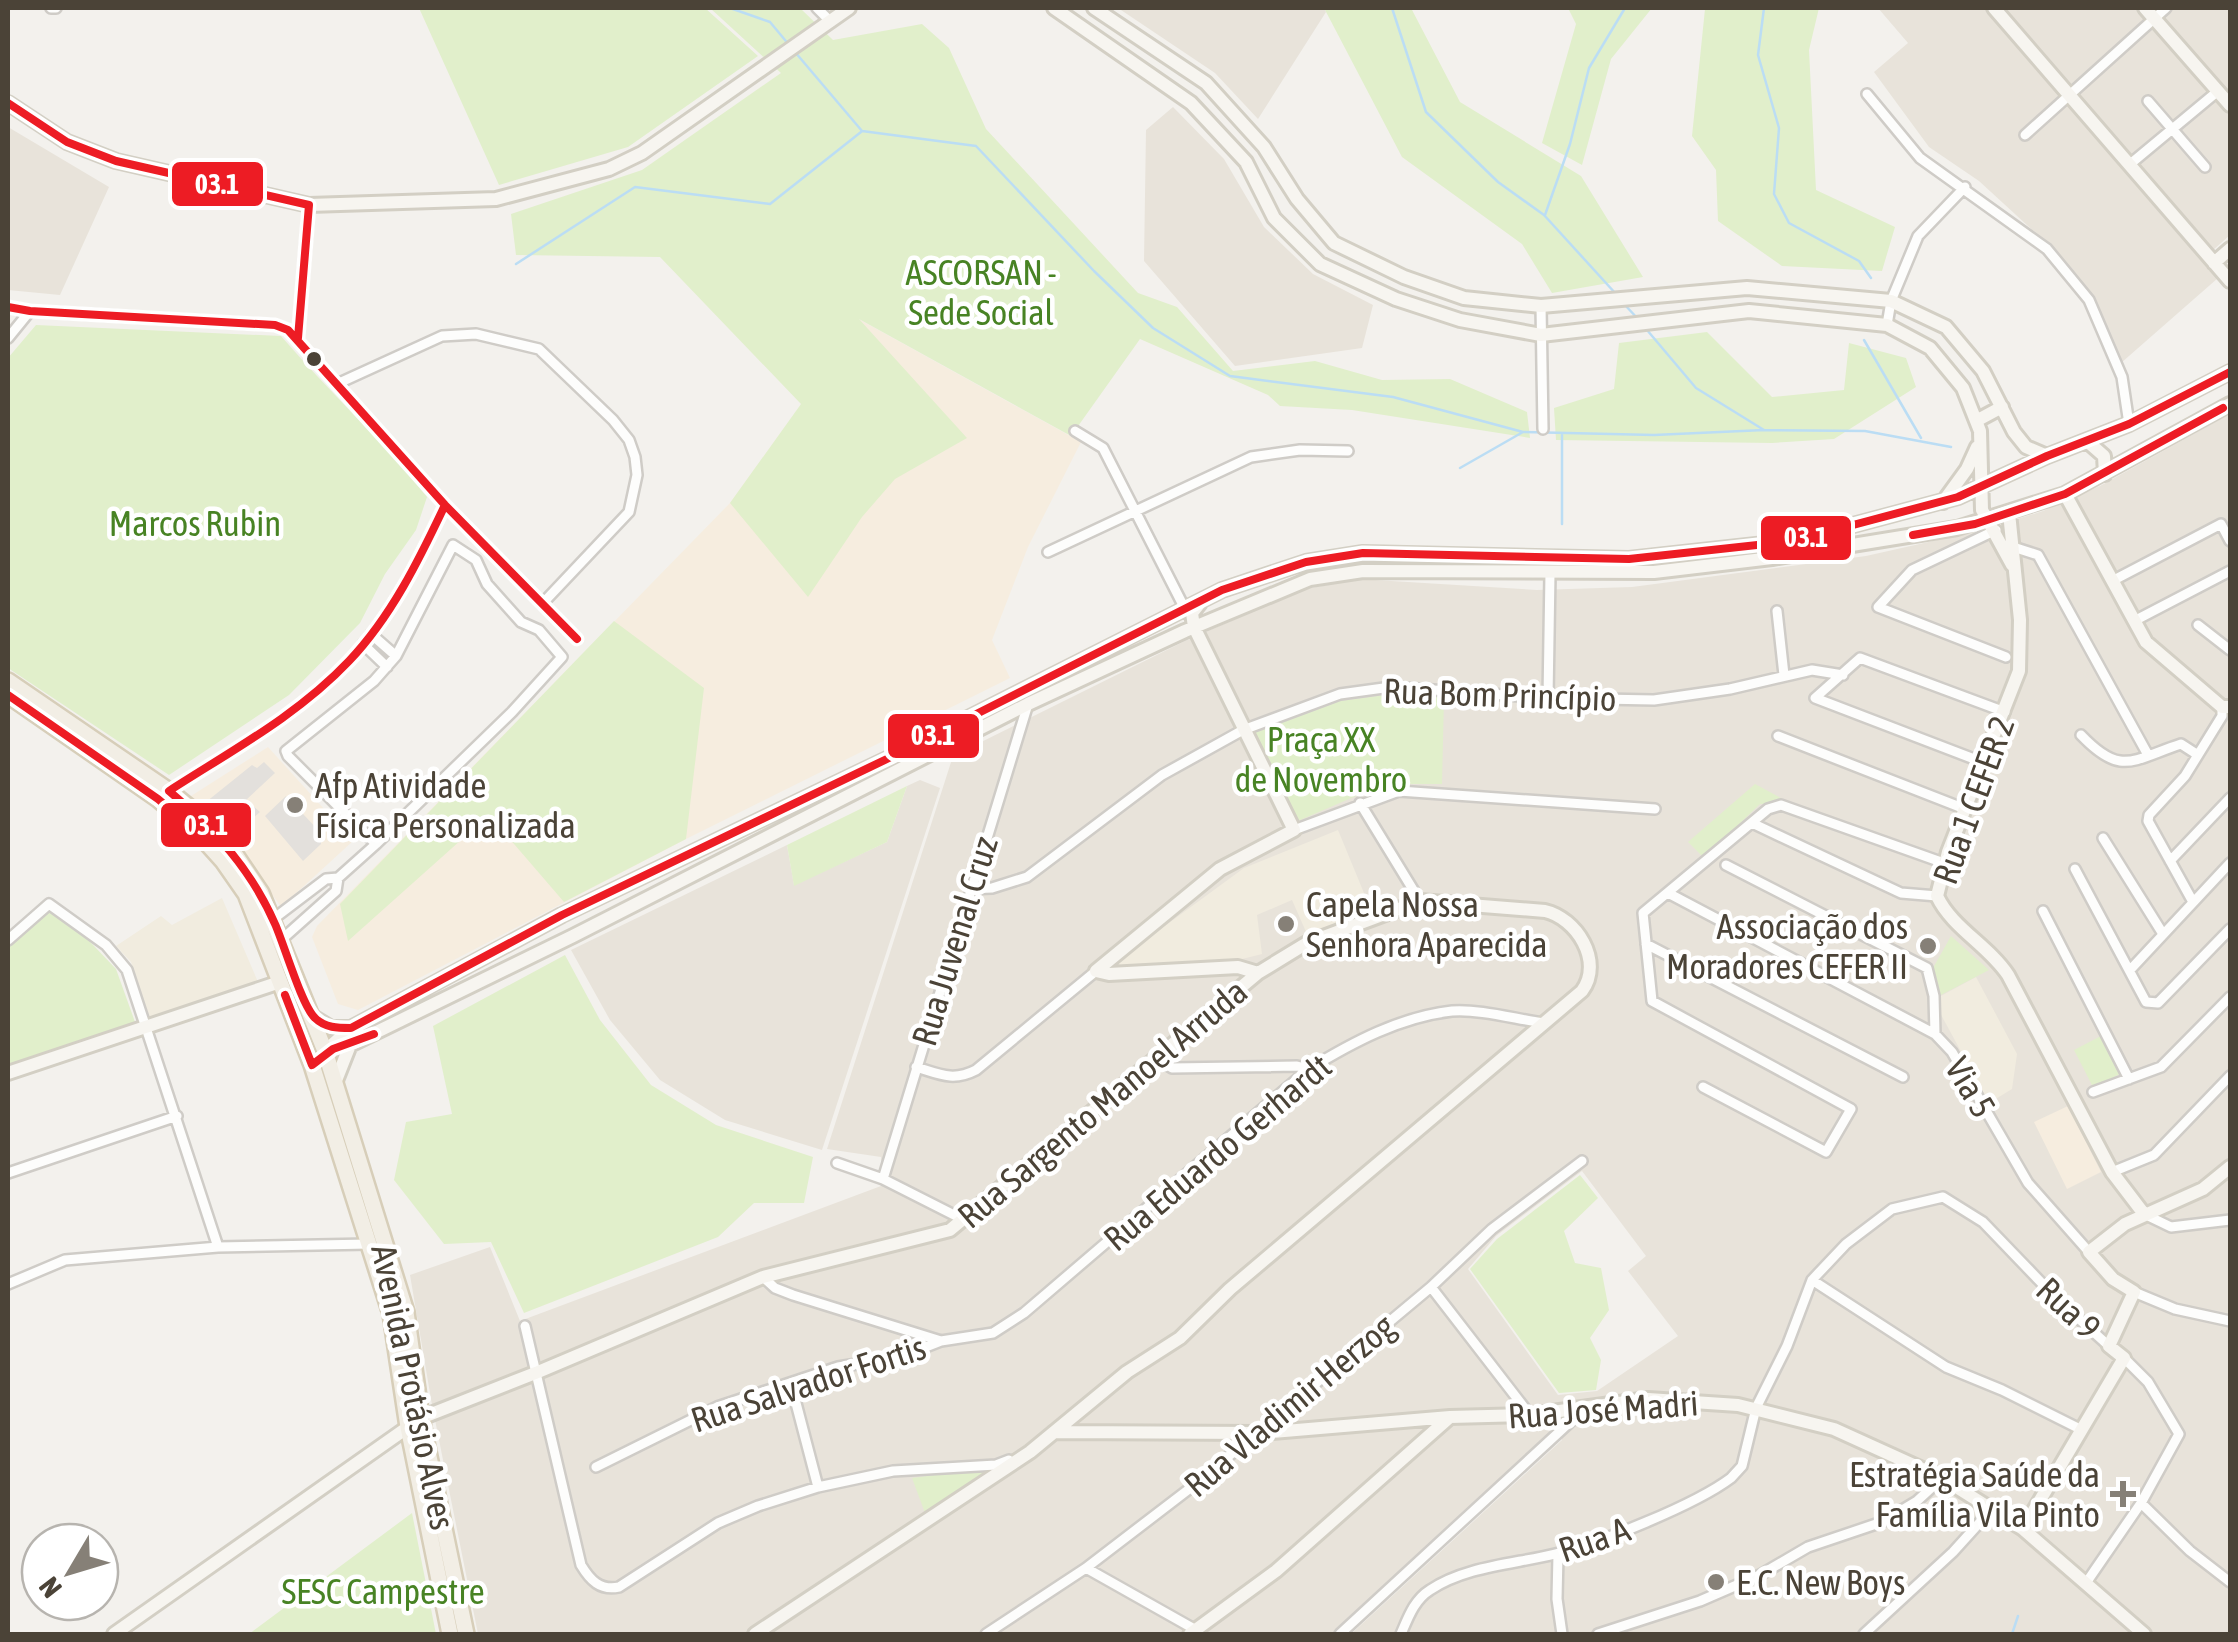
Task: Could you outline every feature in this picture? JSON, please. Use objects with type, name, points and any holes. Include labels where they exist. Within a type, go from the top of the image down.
[{"type":"main road","name":"Avenida Protásio Alves","points":[[8,682],[170,791],[206,821],[234,853],[261,894],[325,1051],[406,1312],[415,1422],[450,1634]]},
{"type":"main road","name":"Avenida Protásio Alves","points":[[8,696],[158,799],[196,831],[246,894],[300,1031],[392,1314],[466,1634]]},
{"type":"main road","points":[[300,1031],[325,1051],[312,1066]]},
{"type":"street","points":[[817,8],[831,22]]},
{"type":"street","points":[[8,104],[67,142],[116,161],[309,205],[496,199],[609,169],[642,153],[849,8]]},
{"type":"street","points":[[1054,8],[1191,103],[1246,162],[1274,218],[1320,264],[1396,299],[1460,320],[1540,335],[1749,311],[1887,325],[1891,300],[1918,236],[1965,187]]},
{"type":"street","points":[[1094,8],[1206,83],[1264,147],[1296,199],[1334,243],[1404,276],[1464,298],[1541,306],[1748,288],[1891,300],[1946,328],[1984,371],[2026,447],[2047,456]]},
{"type":"street","points":[[1994,8],[2230,280]]},
{"type":"street","points":[[2025,135],[2150,13],[2166,8]]},
{"type":"street","points":[[2150,13],[2230,105]]},
{"type":"street","points":[[2129,164],[2218,91]]},
{"type":"street","points":[[1866,94],[1920,158],[2047,249],[2089,300],[2122,377],[2130,424]]},
{"type":"street","points":[[2148,100],[2204,167]]},
{"type":"street","points":[[1246,162],[1264,147]]},
{"type":"street","points":[[298,338],[309,205]]},
{"type":"street","points":[[2214,263],[2230,249]]},
{"type":"street","points":[[1396,299],[1404,276]]},
{"type":"street","points":[[1541,306],[1543,429]]},
{"type":"street","points":[[8,307],[276,325],[298,338],[445,504],[576,639]]},
{"type":"street","points":[[8,338],[30,311]]},
{"type":"street","name":"Rua 1 CEFER 2","points":[[1887,325],[1930,348],[1963,388],[1980,440],[1980,499],[2008,546]]},
{"type":"street","points":[[339,383],[442,336],[476,334],[540,349],[613,420],[629,440],[635,456],[637,475],[629,512],[542,604]]},
{"type":"street","points":[[325,1051],[351,1028],[562,915],[891,756],[1205,597],[1306,562],[1363,553],[1630,559],[1793,541],[1941,504],[2130,424],[2230,372]]},
{"type":"street","points":[[2006,657],[1878,608],[1912,570],[2009,513],[2065,494],[2230,404]]},
{"type":"street","points":[[1976,422],[2002,408]]},
{"type":"street","points":[[1074,431],[1102,448],[1184,607],[1185,624],[1170,638]]},
{"type":"street","points":[[1941,504],[1967,469],[1980,440]]},
{"type":"street","points":[[2088,442],[2104,456],[2105,474]]},
{"type":"street","points":[[1048,552],[1252,458],[1300,450],[1348,451]]},
{"type":"street","points":[[1981,487],[1988,500],[2009,513]]},
{"type":"street","points":[[2065,494],[2152,649],[2226,707],[2185,776],[2149,815],[2148,821],[2193,902]]},
{"type":"street","points":[[170,791],[334,677],[372,634],[413,572],[445,504]]},
{"type":"street","name":"Rua 1 CEFER 2","points":[[2009,513],[2008,546],[2020,620],[2020,662],[2005,712],[1944,863],[1937,896],[1948,914],[1995,956],[2008,975],[2112,1172],[2144,1214]]},
{"type":"street","points":[[2112,581],[2221,524],[2230,541]]},
{"type":"street","points":[[325,1051],[350,1046],[573,936],[1028,704],[1194,627],[1310,579],[1363,570],[1654,572],[1992,525]]},
{"type":"street","points":[[272,920],[326,879],[338,878],[376,844],[512,712],[562,654],[539,630],[520,622],[488,585],[476,560],[452,545],[396,656],[286,751],[376,844]]},
{"type":"street","points":[[2008,546],[2038,555],[2148,755]]},
{"type":"street","points":[[2134,621],[2230,571]]},
{"type":"street","points":[[1548,698],[1550,574]]},
{"type":"street","points":[[1205,597],[1192,612],[1194,627],[1294,830]]},
{"type":"street","points":[[1777,610],[1784,675]]},
{"type":"street","points":[[2198,625],[2230,650]]},
{"type":"street","points":[[372,634],[396,656]]},
{"type":"street","points":[[363,644],[387,667]]},
{"type":"street","name":"Rua Bom Princípio","points":[[970,890],[1013,884],[1027,877],[1162,776],[1243,730],[1340,694],[1366,689],[1391,687],[1548,698],[1674,698],[1812,670],[1842,675],[1860,658],[2005,712]]},
{"type":"street","points":[[1842,675],[1814,698],[1982,762]]},
{"type":"street","name":"Rua Juvenal Cruz","points":[[883,1179],[1028,704]]},
{"type":"street","points":[[2082,735],[2108,760],[2128,762],[2181,744],[2198,755]]},
{"type":"street","points":[[1778,736],[1965,809]]},
{"type":"street","points":[[916,1067],[951,1078],[976,1070],[1220,869],[1294,830],[1360,803],[1399,790],[1655,809]]},
{"type":"street","points":[[2170,861],[2230,798]]},
{"type":"street","points":[[1360,803],[1420,901]]},
{"type":"street","points":[[1703,1087],[1826,1152],[1851,1110],[1652,1000],[1644,913],[1768,809],[1784,805],[1944,863]]},
{"type":"street","points":[[1752,822],[1901,893],[1937,896]]},
{"type":"street","points":[[2102,838],[2162,934]]},
{"type":"street","points":[[2130,970],[2230,863]]},
{"type":"street","points":[[1726,865],[1927,968],[1934,996],[1934,1034]]},
{"type":"street","points":[[2074,868],[2146,1002],[2158,1003],[2230,929]]},
{"type":"street","points":[[280,941],[336,891],[338,878]]},
{"type":"street","name":"Via 5","points":[[1668,893],[1934,1034],[1952,1052],[2028,1183],[2113,1279],[2175,1309],[2230,1322]]},
{"type":"street","name":"Rua Sargento Manoel Arruda","points":[[114,1634],[415,1422],[763,1277],[950,1230],[1258,973],[1308,943],[1420,901],[1558,914],[1576,930],[1590,963],[1590,975],[1582,990],[1544,1023]]},
{"type":"street","points":[[8,940],[49,904],[106,945],[127,970],[218,1247]]},
{"type":"street","points":[[292,904],[304,920]]},
{"type":"street","points":[[578,907],[589,928]]},
{"type":"street","points":[[2043,911],[2128,1079]]},
{"type":"street","points":[[562,915],[573,936]]},
{"type":"street","points":[[1646,944],[1904,1077]]},
{"type":"street","points":[[1096,971],[1109,974],[1238,967],[1258,973]]},
{"type":"street","points":[[8,1073],[280,982]]},
{"type":"street","points":[[2093,1092],[2162,1067],[2230,996]]},
{"type":"street","name":"Rua Eduardo Gerhardt","points":[[1024,1313],[1310,1069],[1355,1040],[1412,1020],[1455,1011],[1544,1023]]},
{"type":"street","points":[[313,1017],[331,1028],[351,1028]]},
{"type":"street","points":[[755,1634],[1030,1452],[1127,1372],[1180,1338],[1230,1289],[1544,1023]]},
{"type":"street","points":[[335,1083],[350,1046]]},
{"type":"street","points":[[1157,1058],[1172,1068],[1310,1069]]},
{"type":"street","points":[[2112,1172],[2154,1154],[2230,1076]]},
{"type":"street","points":[[8,1174],[176,1116]]},
{"type":"street","name":"Rua Vladimir Herzog","points":[[986,1634],[1086,1568],[1260,1432],[1431,1287],[1492,1229],[1582,1161]]},
{"type":"street","points":[[837,1162],[883,1179],[964,1220]]},
{"type":"street","points":[[2089,1252],[2125,1224],[2203,1190],[2230,1167]]},
{"type":"street","name":"Rua 9","points":[[1812,1280],[1846,1244],[1892,1209],[1943,1197],[1982,1222],[2058,1300],[2148,1382],[2179,1434],[2141,1503]]},
{"type":"street","points":[[2144,1214],[2172,1227],[2230,1220]]},
{"type":"street","points":[[8,1284],[65,1260],[218,1247],[369,1244]]},
{"type":"street","points":[[763,1277],[775,1288],[793,1295],[941,1341]]},
{"type":"street","points":[[1812,1280],[1946,1367],[2082,1430]]},
{"type":"street","name":"Rua A","points":[[1402,1634],[1414,1606],[1430,1590],[1471,1572],[1558,1554],[1643,1522],[1732,1478],[1742,1466],[1756,1408],[1787,1346],[1812,1280]]},
{"type":"street","points":[[1431,1287],[1530,1415]]},
{"type":"street","points":[[2109,1346],[2134,1292]]},
{"type":"street","name":"Rua Salvador Fortis","points":[[596,1466],[716,1406],[838,1367],[900,1357],[941,1341],[993,1333],[1024,1313]]},
{"type":"street","points":[[525,1326],[581,1564],[594,1583],[611,1588],[619,1587],[718,1522],[818,1488],[893,1471],[996,1466],[1030,1452]]},
{"type":"street","points":[[2024,1529],[2124,1358]]},
{"type":"street","points":[[791,1384],[818,1488]]},
{"type":"street","name":"Rua José Madri","points":[[1054,1432],[1260,1432],[1450,1417],[1530,1415],[1648,1399],[1756,1408],[1834,1429],[1942,1478],[2024,1529],[2144,1634]]},
{"type":"street","points":[[1340,1634],[1583,1410]]},
{"type":"street","points":[[1086,1568],[1193,1632],[1276,1571],[1450,1417]]},
{"type":"street","points":[[1598,1634],[1700,1601],[1760,1575],[1808,1547],[1882,1522],[1916,1501],[1942,1478]]},
{"type":"street","points":[[2086,1583],[2141,1503],[2190,1551],[2230,1582]]},
{"type":"street","points":[[1864,1634],[1914,1590],[1992,1510]]},
{"type":"street","points":[[1558,1554],[1557,1599],[1562,1634]]},
{"type":"shaded area","points":[[1118,8],[1324,8],[1326,12],[1258,119],[1215,73]]},
{"type":"shaded area","points":[[1878,8],[2230,8],[2230,235],[2202,260],[2218,278],[2121,363],[2094,298],[2053,249],[1979,181],[1929,147],[1874,72],[1908,43]]},
{"type":"shaded area","points":[[1173,107],[1224,159],[1264,227],[1313,274],[1373,305],[1362,348],[1235,366],[1144,261],[1146,130]]},
{"type":"shaded area","points":[[8,127],[109,187],[60,295],[8,290]]},
{"type":"shaded area","points":[[855,317],[1081,442],[1028,547],[992,640],[1010,678],[686,839],[358,1010],[338,1004],[312,937],[317,926],[730,503],[801,405]]},
{"type":"shaded area","points":[[2230,414],[2230,1634],[1351,1634],[1562,1440],[1560,1424],[1334,1634],[478,1634],[410,1275],[490,1247],[520,1321],[881,1186],[881,1157],[827,1149],[953,756],[1187,640],[1306,589],[1359,579],[1537,590],[1632,587],[1866,556],[1982,530],[2043,511],[2100,486]],"holes":[[[1582,1171],[1646,1256],[1628,1271],[1678,1336],[1597,1391],[1558,1395],[1468,1269],[1496,1236]]]},
{"type":"shaded area","points":[[268,747],[353,841],[281,907],[232,837],[191,796]]},
{"type":"shaded area","points":[[264,762],[275,773],[246,800],[260,812],[232,837],[201,806],[252,765],[257,768]]},
{"type":"shaded area","points":[[920,780],[940,788],[822,1150],[725,1120],[660,1080],[610,1020],[571,950],[787,845],[794,885],[887,842],[907,786]]},
{"type":"shaded area","points":[[286,796],[321,833],[321,844],[303,861],[265,816]]},
{"type":"shaded area","points":[[1338,830],[1371,910],[1307,934],[1292,900],[1257,915],[1262,954],[1238,960],[1121,967],[1117,961],[1244,868]]},
{"type":"shaded area","points":[[222,898],[258,982],[149,1018],[131,962],[116,946],[161,916],[172,925]]},
{"type":"shaded area","points":[[1976,977],[2017,1054],[2012,1089],[1989,1103],[1939,1011],[1937,998]]},
{"type":"shaded area","points":[[2068,1106],[2101,1172],[2067,1189],[2034,1122]]},
{"type":"green space","points":[[419,8],[705,8],[758,56],[628,147],[499,185]]},
{"type":"green space","name":"ASCORSAN - Sede Social","points":[[710,8],[800,8],[833,40],[922,24],[949,48],[986,129],[1138,293],[1177,307],[1233,371],[1315,361],[1382,380],[1450,379],[1527,412],[1530,438],[1352,410],[1280,406],[1268,395],[1140,339],[1071,436],[859,319],[967,438],[895,479],[862,517],[808,597],[730,503],[801,404],[660,257],[516,255],[511,214],[642,170],[781,73]]},
{"type":"green space","points":[[1324,8],[1411,8],[1460,102],[1581,176],[1643,277],[1552,293],[1522,244],[1402,157]]},
{"type":"green space","points":[[1568,8],[1652,8],[1611,59],[1582,165],[1542,143],[1576,24]]},
{"type":"green space","points":[[1702,8],[1819,8],[1809,50],[1816,190],[1895,227],[1882,271],[1782,266],[1718,221],[1716,170],[1692,136],[1705,9]]},
{"type":"green space","name":"Marcos Rubin","points":[[36,325],[281,336],[427,497],[416,530],[385,574],[360,623],[289,695],[169,775],[8,668],[8,358]]},
{"type":"green space","points":[[1707,332],[1772,397],[1844,390],[1849,343],[1906,358],[1916,387],[1834,439],[1772,443],[1556,440],[1554,408],[1614,389],[1619,343]]},
{"type":"green space","points":[[614,621],[704,688],[686,839],[564,902],[489,815],[348,941],[340,904]]},
{"type":"green space","name":"Praça XX de Novembro","points":[[1401,693],[1444,697],[1442,784],[1397,784],[1356,796],[1298,821],[1254,733],[1340,701]]},
{"type":"green space","points":[[1755,784],[1790,803],[1760,804],[1704,858],[1688,842]]},
{"type":"green space","points":[[907,786],[887,842],[794,886],[787,845]]},
{"type":"green space","points":[[53,903],[116,969],[135,1022],[8,1065],[8,945]]},
{"type":"green space","points":[[1951,936],[1989,970],[1937,997],[1933,968]]},
{"type":"green space","points":[[565,955],[600,1020],[651,1085],[716,1125],[813,1157],[804,1203],[754,1203],[718,1237],[524,1313],[491,1242],[444,1244],[394,1180],[406,1122],[452,1114],[433,1026]]},
{"type":"green space","points":[[2101,1036],[2120,1074],[2093,1087],[2074,1050]]},
{"type":"green space","points":[[1580,1175],[1598,1198],[1564,1231],[1575,1263],[1601,1268],[1609,1310],[1590,1338],[1601,1360],[1596,1390],[1559,1393],[1470,1269],[1497,1239]]},
{"type":"green space","points":[[995,1467],[925,1513],[912,1478]]},
{"type":"green space","name":"SESC Campestre","points":[[412,1513],[436,1634],[249,1634]]},
{"type":"waterway","points":[[730,8],[770,22],[790,46]]},
{"type":"waterway","points":[[1392,8],[1426,112],[1498,182],[1544,215],[1616,294]]},
{"type":"waterway","points":[[1545,215],[1570,144],[1589,68],[1625,8]]},
{"type":"waterway","points":[[1764,8],[1758,55],[1779,128],[1774,194],[1789,223],[1859,261],[1871,278]]},
{"type":"waterway","points":[[795,52],[862,131],[976,146],[1153,328],[1230,376],[1393,397],[1523,432],[1654,435],[1764,430]]},
{"type":"waterway","points":[[516,264],[635,187],[770,204],[861,132]]},
{"type":"waterway","points":[[1624,304],[1639,320]]},
{"type":"waterway","points":[[1647,330],[1696,388],[1764,430],[1865,431],[1951,447]]},
{"type":"waterway","points":[[1864,340],[1921,438]]},
{"type":"waterway","points":[[1460,468],[1523,432]]},
{"type":"waterway","points":[[1562,435],[1562,524]]},
{"type":"waterway","points":[[2012,1634],[2018,1616]]},
{"type":"transit line","name":"03.1","points":[[8,103],[67,142],[116,161],[309,205],[298,338]]},
{"type":"transit line","name":"03.1","points":[[8,307],[275,325],[288,330],[445,505],[577,639]]},
{"type":"transit line","name":"03.1","points":[[445,505],[391,607],[349,661],[286,715],[169,791],[202,820],[243,868],[275,924],[310,1011],[332,1027],[351,1028],[562,915],[891,757],[1222,590],[1306,562],[1363,553],[1629,559],[1793,541],[1958,497],[2129,424],[2230,372]]},
{"type":"transit line","name":"03.1","points":[[1913,535],[1975,524],[2065,494],[2223,408]]},
{"type":"transit line","name":"03.1","points":[[8,695],[185,822]]},
{"type":"transit line","name":"03.1","points":[[285,995],[312,1065],[333,1049],[374,1034]]},
{"type":"place","name":"Afp Atividade Física Personalizada","points":[[295,805]]},
{"type":"place","name":"Capela Nossa Senhora Aparecida","points":[[1286,924]]},
{"type":"place","name":"Associação dos Moradores CEFER II","points":[[1928,946]]},
{"type":"place","name":"Estratégia Saúde da Família Vila Pinto","points":[[2123,1494]]},
{"type":"place","name":"E.C. New Boys","points":[[1716,1582]]}]
